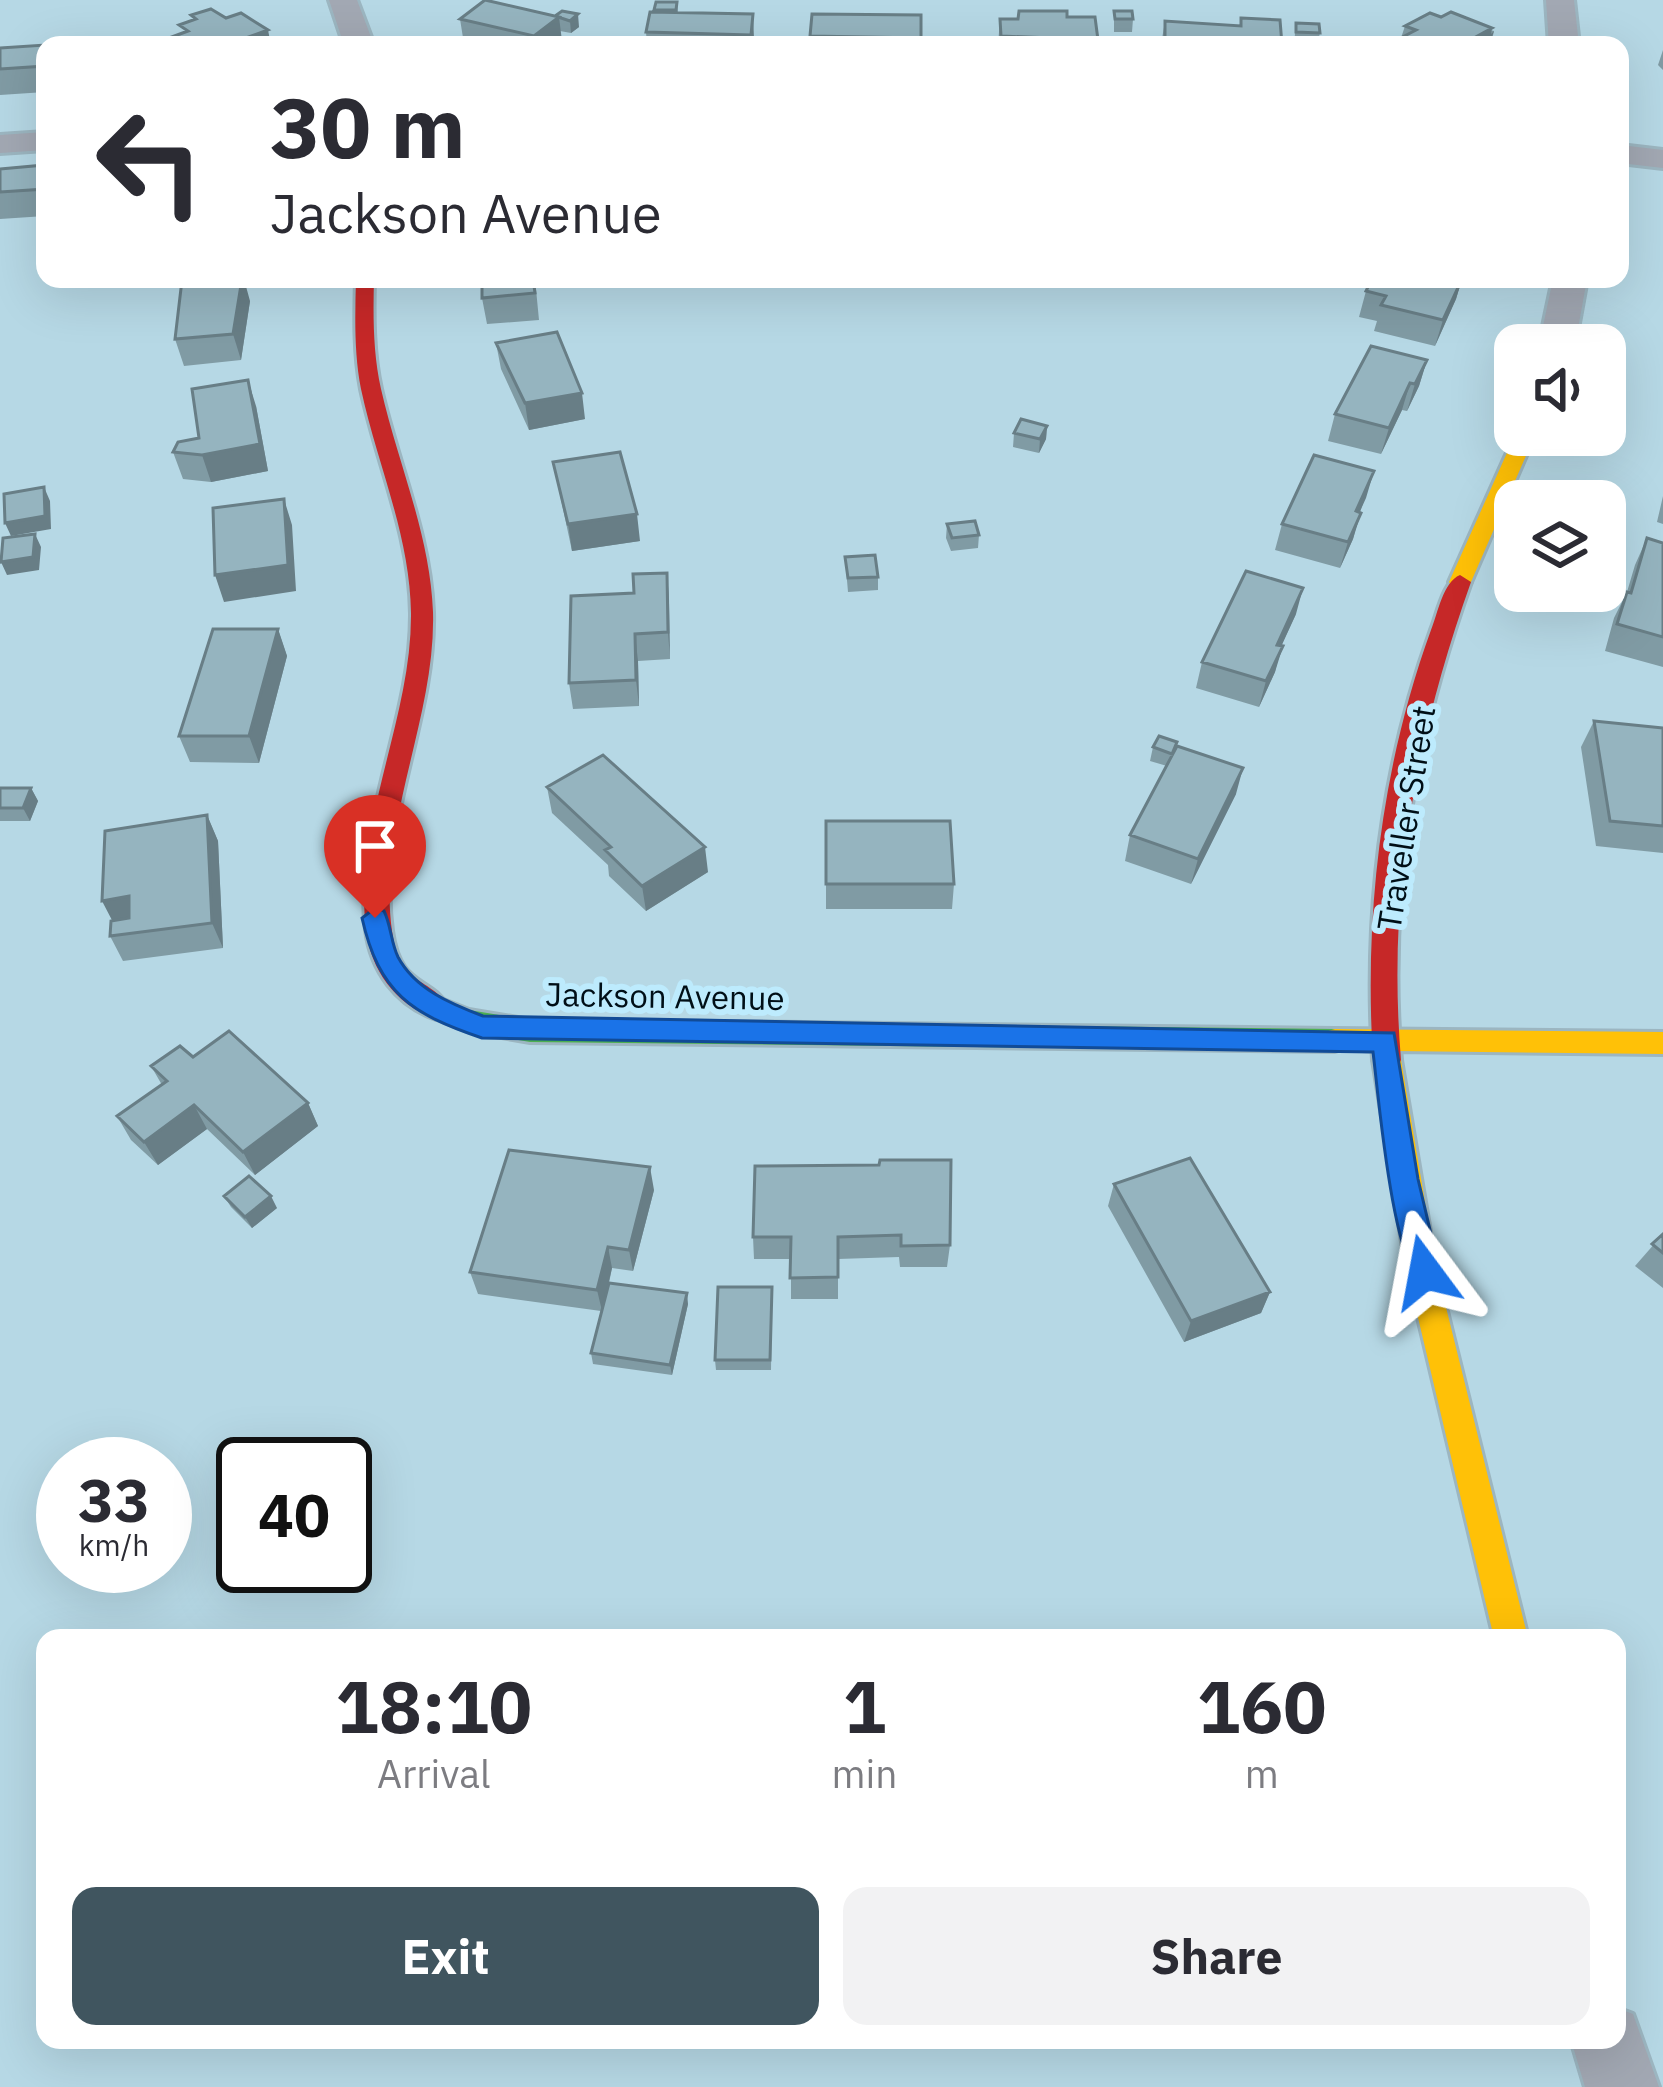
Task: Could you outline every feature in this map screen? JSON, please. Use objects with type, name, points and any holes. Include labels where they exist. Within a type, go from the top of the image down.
[{"type":"street","points":[[343,0],[356,36]]},
{"type":"street","points":[[1560,0],[1563,36]]},
{"type":"street","points":[[0,144],[36,142]]},
{"type":"street","points":[[1629,155],[1663,159]]},
{"type":"street","name":"Jackson Avenue","points":[[365,288],[363,342],[375,404],[415,511],[424,568],[415,700],[375,918],[384,958],[406,988],[440,1012],[482,1027],[530,1031],[1663,1043]]},
{"type":"street","points":[[1561,324],[1568,288]]},
{"type":"street","name":"Traveller Street","points":[[1509,1629],[1403,1179],[1385,1041],[1388,888],[1411,747],[1443,628],[1516,456]]},
{"type":"street","points":[[1610,2049],[1622,2087]]},
{"type":"building","points":[[485,0],[559,17],[534,36],[460,19]]},
{"type":"building","points":[[656,2],[677,2],[676,10],[654,10]]},
{"type":"building","points":[[211,9],[226,18],[241,13],[268,30],[251,36],[174,36],[188,31],[179,25],[196,19],[191,15]]},
{"type":"building","points":[[562,11],[578,14],[570,21],[555,16]]},
{"type":"building","points":[[1019,11],[1067,11],[1067,17],[1095,17],[1097,36],[1001,36],[1000,19],[1018,19]]},
{"type":"building","points":[[1114,11],[1132,11],[1133,19],[1115,19]]},
{"type":"building","points":[[650,12],[753,14],[751,35],[646,32]]},
{"type":"building","points":[[1451,12],[1492,28],[1477,36],[1404,36],[1416,30],[1405,26],[1430,13],[1441,17]]},
{"type":"building","points":[[812,14],[921,15],[921,36],[810,36]]},
{"type":"building","points":[[1241,18],[1280,20],[1281,36],[1165,36],[1165,21],[1241,26]]},
{"type":"building","points":[[1296,23],[1319,24],[1320,33],[1296,32]]},
{"type":"building","points":[[36,46],[36,67],[0,69],[0,48]]},
{"type":"building","points":[[36,166],[36,190],[0,192],[0,169]]},
{"type":"building","points":[[181,288],[241,288],[233,334],[175,339]]},
{"type":"building","points":[[482,288],[534,288],[535,293],[482,298]]},
{"type":"building","points":[[1458,288],[1443,320],[1381,305],[1386,296],[1366,291]]},
{"type":"building","points":[[557,332],[582,393],[525,403],[496,343]]},
{"type":"building","points":[[1371,346],[1427,360],[1415,384],[1410,383],[1389,428],[1335,414]]},
{"type":"building","points":[[248,380],[260,444],[202,455],[173,452],[178,442],[199,438],[192,389]]},
{"type":"building","points":[[1021,419],[1047,426],[1040,439],[1014,433]]},
{"type":"building","points":[[620,452],[637,514],[568,524],[553,462]]},
{"type":"building","points":[[1314,455],[1374,471],[1348,542],[1282,524]]},
{"type":"building","points":[[44,487],[45,516],[5,523],[4,494]]},
{"type":"building","points":[[284,499],[288,565],[215,575],[213,508]]},
{"type":"building","points":[[975,521],[979,535],[952,538],[947,524]]},
{"type":"building","points":[[35,534],[33,557],[1,562],[3,538]]},
{"type":"building","points":[[1647,538],[1663,543],[1663,637],[1617,624],[1621,612],[1626,612],[1627,592],[1631,593]]},
{"type":"building","points":[[875,555],[878,577],[848,578],[845,557]]},
{"type":"building","points":[[1246,571],[1303,588],[1266,681],[1202,662]]},
{"type":"building","points":[[667,573],[668,632],[635,634],[636,680],[569,683],[571,596],[634,593],[633,574]]},
{"type":"building","points":[[213,629],[278,629],[249,736],[179,736]]},
{"type":"building","points":[[1594,721],[1663,728],[1663,826],[1610,821]]},
{"type":"building","points":[[1159,736],[1177,742],[1172,754],[1153,747]]},
{"type":"building","points":[[1177,746],[1243,768],[1198,859],[1130,835]]},
{"type":"building","points":[[603,755],[705,847],[642,886],[605,850],[611,847],[547,787]]},
{"type":"building","points":[[0,788],[31,788],[23,808],[0,808]]},
{"type":"building","points":[[207,815],[212,923],[110,936],[111,921],[129,918],[129,896],[102,901],[105,831]]},
{"type":"building","points":[[826,821],[950,821],[954,884],[826,884]]},
{"type":"building","points":[[229,1031],[308,1103],[243,1152],[194,1105],[144,1142],[117,1116],[167,1081],[151,1066],[180,1046],[193,1057]]},
{"type":"building","points":[[509,1150],[650,1167],[629,1250],[608,1247],[597,1290],[470,1272]]},
{"type":"building","points":[[1190,1158],[1270,1292],[1191,1321],[1114,1184]]},
{"type":"building","points":[[880,1160],[951,1160],[950,1245],[901,1246],[901,1235],[838,1237],[838,1277],[790,1278],[791,1237],[753,1237],[755,1166],[879,1165]]},
{"type":"building","points":[[249,1176],[271,1196],[245,1217],[224,1196]]},
{"type":"building","points":[[1663,1234],[1663,1253],[1652,1244]]},
{"type":"building","points":[[609,1283],[687,1293],[670,1365],[591,1353]]},
{"type":"building","points":[[718,1287],[772,1287],[770,1360],[715,1360]]},
{"type":"traffic: fast","points":[[436,1008],[467,1020],[530,1031],[1335,1040]]},
{"type":"traffic: slow","points":[[1460,582],[1516,456]]},
{"type":"traffic: slow","points":[[1335,1040],[1663,1043]]},
{"type":"traffic: slow","points":[[1387,1060],[1421,1267],[1509,1629]]},
{"type":"traffic: jam","points":[[365,288],[368,375],[416,551],[422,619],[382,854],[379,929],[394,974],[436,1008]]},
{"type":"traffic: jam","points":[[1387,1060],[1383,939],[1395,817],[1422,697],[1460,582]]},
{"type":"route","points":[[375,918],[384,958],[406,988],[440,1012],[482,1027],[1385,1041],[1403,1179],[1425,1272]]}]
